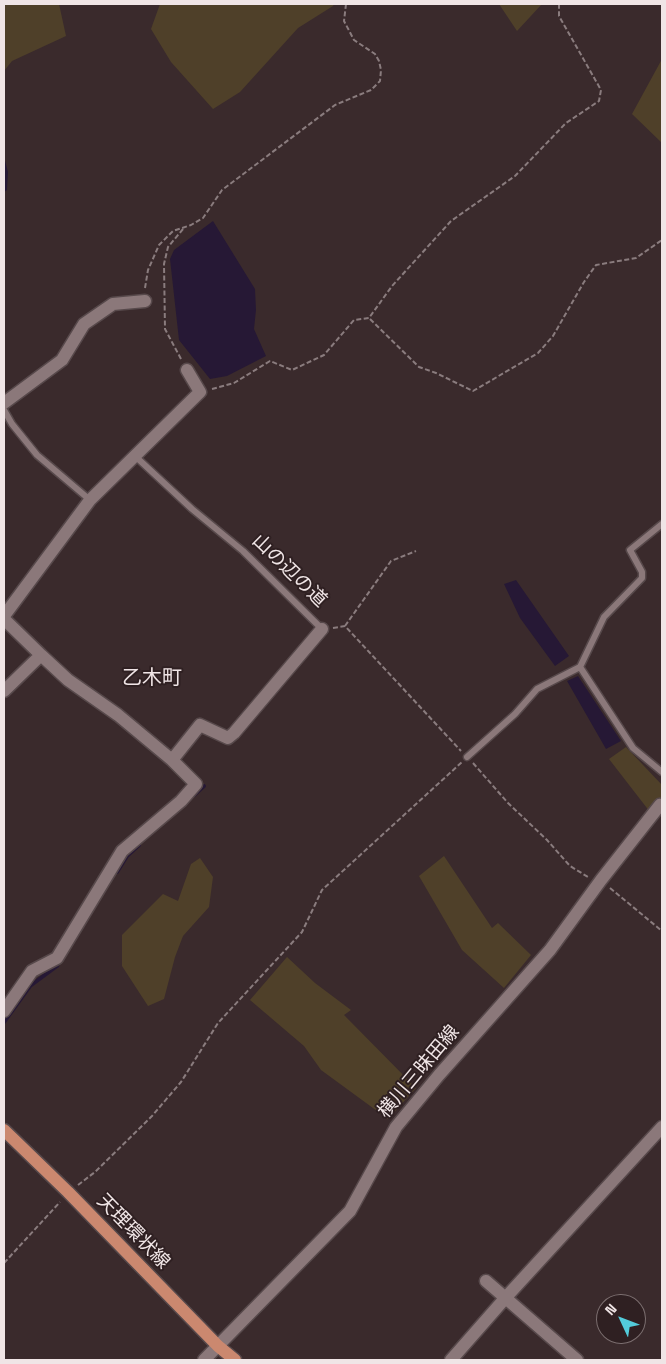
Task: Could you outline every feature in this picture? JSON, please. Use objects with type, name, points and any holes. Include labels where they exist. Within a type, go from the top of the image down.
[{"type":"main road","name":"天理環状線","points":[[4,1130],[68,1192],[218,1346],[235,1360]]},
{"type":"street","points":[[4,403],[62,360],[84,324],[113,304],[145,301]]},
{"type":"street","points":[[4,1011],[32,971],[57,958],[122,851],[181,801],[196,784],[172,760],[118,715],[68,680],[4,617],[90,500],[200,392],[187,370]]},
{"type":"street","points":[[172,760],[200,725],[228,738],[234,734],[322,629]]},
{"type":"street","points":[[4,692],[41,655]]},
{"type":"street","name":"横川三昧田線","points":[[204,1360],[350,1212],[396,1127],[439,1075],[550,950],[601,880],[661,805]]},
{"type":"street","points":[[451,1360],[505,1298],[662,1127]]},
{"type":"street","points":[[486,1281],[577,1360]]},
{"type":"lane","points":[[4,410],[12,424],[37,455],[90,500]]},
{"type":"lane","name":"山の辺の道","points":[[135,456],[192,509],[243,551],[322,629]]},
{"type":"lane","points":[[467,757],[514,714],[537,689],[580,667],[604,617],[642,578],[642,572],[630,550],[662,524]]},
{"type":"lane","points":[[580,667],[632,748],[662,772]]},
{"type":"path","points":[[145,301],[148,270],[159,245],[173,231],[203,218],[222,190],[336,105],[371,90],[380,81],[381,70],[375,54],[354,40],[344,21],[346,4]]},
{"type":"path","points":[[200,392],[234,383],[270,361],[292,370],[324,355],[354,320],[369,318],[392,286],[451,221],[515,176],[566,123],[599,101],[601,90],[559,16],[559,4]]},
{"type":"path","points":[[184,227],[168,247],[164,264],[165,329],[187,370]]},
{"type":"path","points":[[369,318],[419,367],[436,373],[473,392],[538,353],[554,336],[584,282],[596,265],[636,258],[662,240]]},
{"type":"path","points":[[416,551],[391,561],[345,626],[484,774],[508,803],[547,840],[570,866],[587,876],[601,880],[662,931]]},
{"type":"path","name":"山の辺の道","points":[[322,629],[345,626]]},
{"type":"path","points":[[4,1263],[68,1192],[96,1172],[152,1116],[175,1088],[218,1023],[302,932],[322,890],[467,757]]},
{"type":"shaded area","points":[[4,4],[59,4],[66,36],[12,61],[4,71]]},
{"type":"shaded area","points":[[160,4],[334,4],[298,28],[240,92],[213,109],[171,62],[151,29]]},
{"type":"shaded area","points":[[499,4],[542,4],[517,31]]},
{"type":"shaded area","points":[[662,59],[662,143],[632,114]]},
{"type":"shaded area","points":[[4,157],[8,172],[7,190],[4,192]]},
{"type":"shaded area","points":[[213,221],[255,289],[256,310],[254,329],[266,356],[227,376],[210,379],[179,340],[170,259],[174,250]]},
{"type":"shaded area","points":[[516,580],[569,656],[555,666],[520,618],[504,584]]},
{"type":"shaded area","points":[[578,676],[621,741],[606,749],[567,681]]},
{"type":"shaded area","points":[[626,747],[662,785],[662,800],[650,812],[609,759]]},
{"type":"shaded area","points":[[444,856],[492,928],[498,923],[531,955],[504,988],[462,950],[419,876]]},
{"type":"shaded area","points":[[200,858],[213,877],[209,907],[183,936],[175,957],[164,999],[148,1006],[122,966],[122,935],[163,894],[178,901],[191,864]]},
{"type":"shaded area","points":[[287,957],[315,983],[351,1010],[344,1015],[416,1088],[388,1119],[321,1070],[304,1046],[250,1000]]},
{"type":"waterway","points":[[194,795],[204,786]]},
{"type":"waterway","points":[[117,872],[127,856],[139,845]]},
{"type":"waterway","points":[[4,1022],[30,986],[57,966],[59,962]]},
{"type":"district","name":"乙木町","points":[[152,679]]}]
